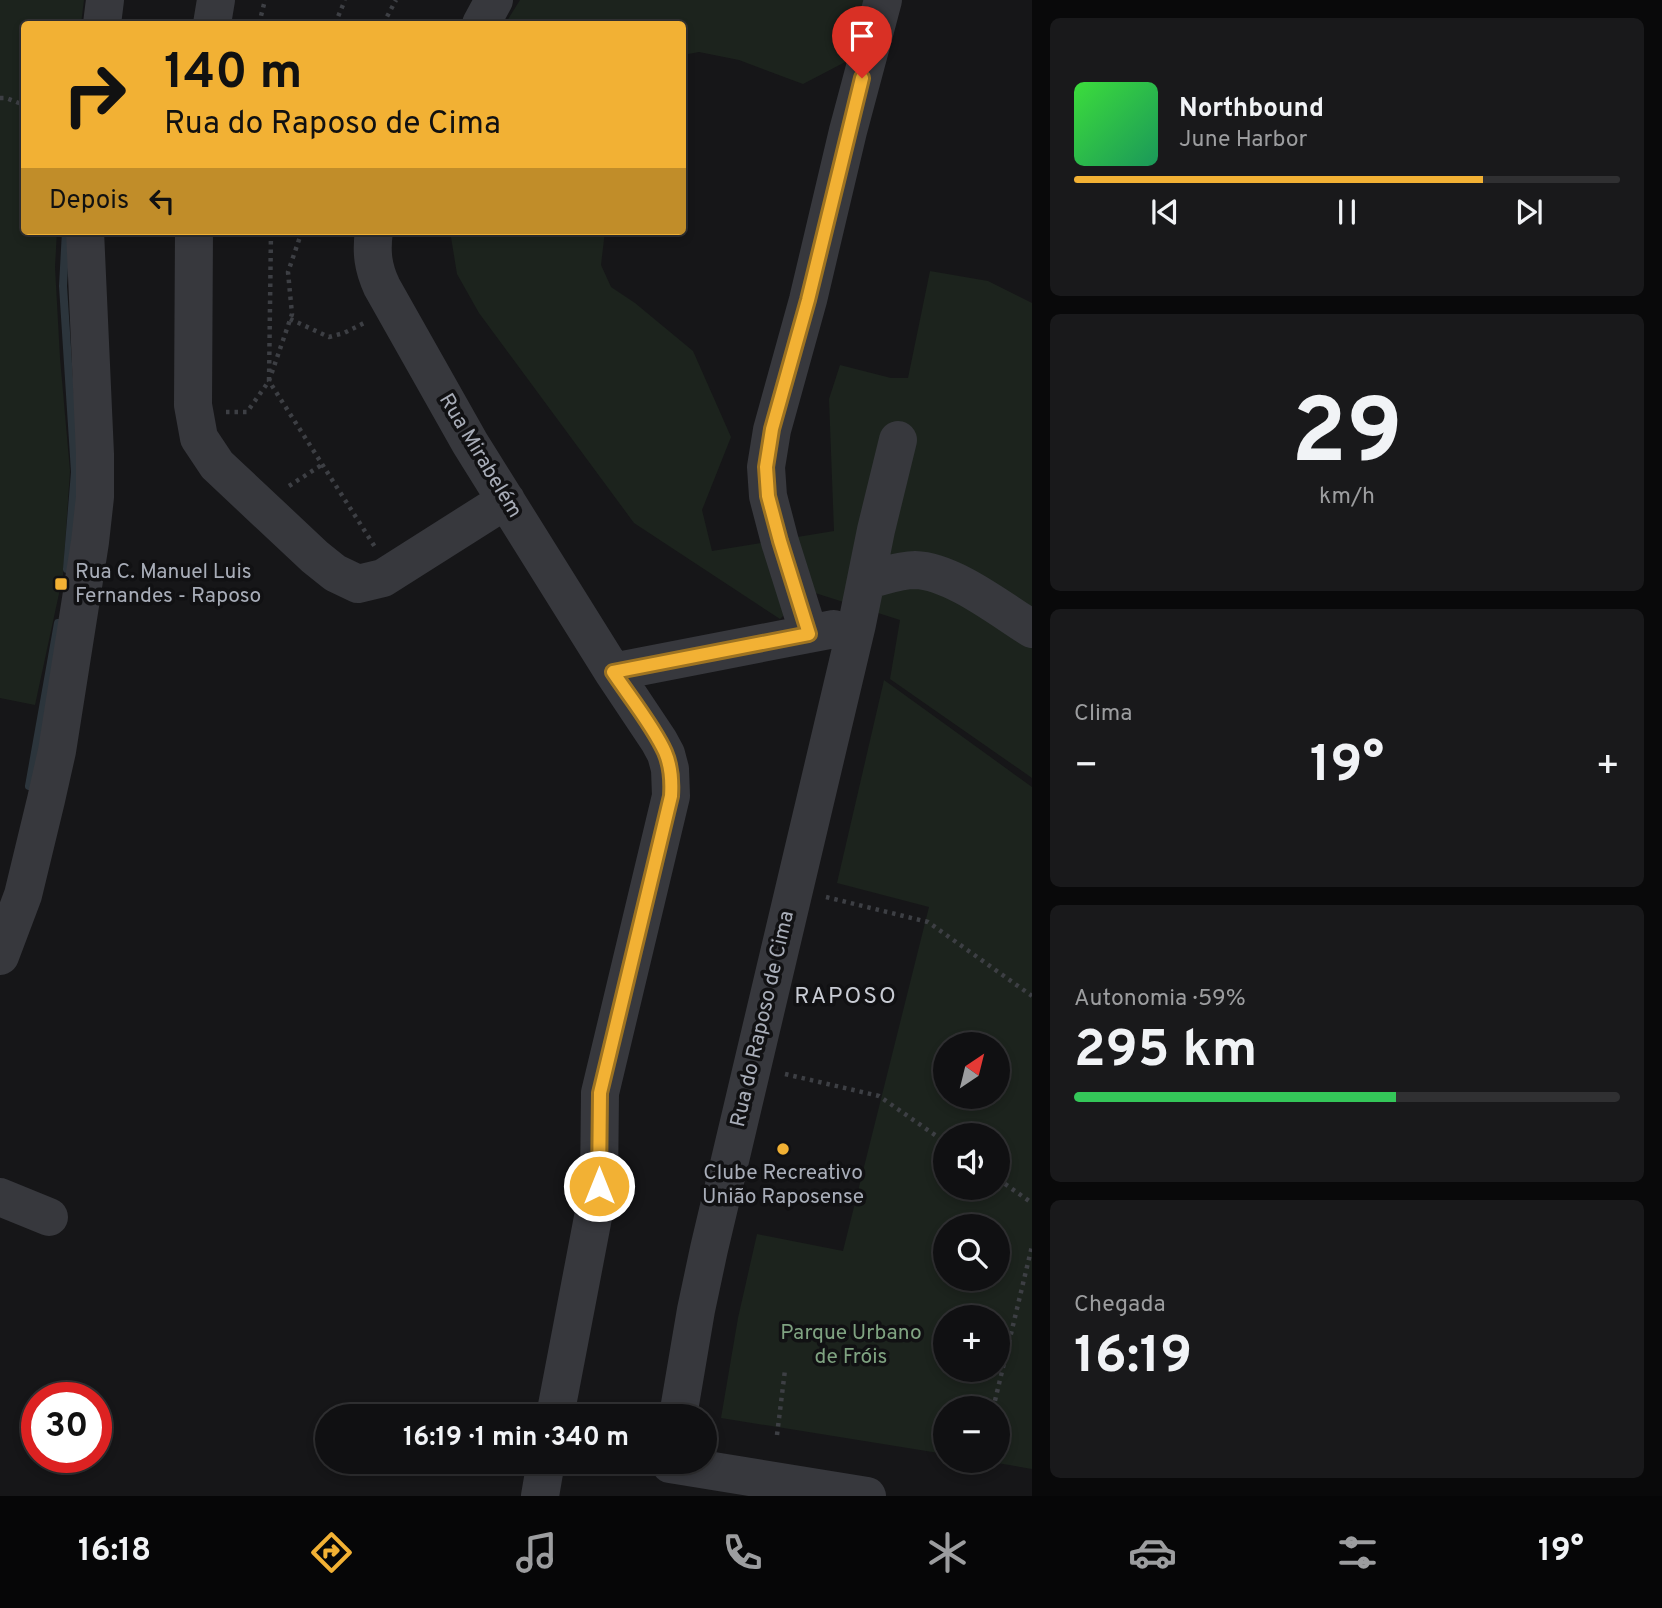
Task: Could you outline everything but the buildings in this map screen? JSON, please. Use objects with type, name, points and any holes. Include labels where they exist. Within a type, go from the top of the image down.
[{"type":"street","points":[[102,21],[105,0]]},
{"type":"street","points":[[212,21],[216,0]]},
{"type":"street","points":[[483,21],[494,0]]},
{"type":"street","points":[[809,634],[768,496],[766,467],[772,429],[808,300],[848,131],[883,0]]},
{"type":"street","points":[[0,956],[23,895],[51,776],[90,542],[95,497],[85,235]]},
{"type":"street","points":[[194,235],[194,411],[200,438],[217,465],[315,557],[335,573],[358,583],[383,578],[506,500]]},
{"type":"street","name":"Rua Mirabelém","points":[[373,235],[372,260],[393,307],[470,443],[613,672]]},
{"type":"street","name":"Rua do Raposo de Cima","points":[[680,1404],[709,1249],[898,440]]},
{"type":"street","points":[[866,580],[912,570],[941,575],[974,592],[1032,629]]},
{"type":"street","points":[[557,1404],[599,1186],[600,1093],[671,796],[670,769],[666,754],[613,672],[857,624]]},
{"type":"street","points":[[0,1197],[49,1217]]},
{"type":"street","points":[[540,1496],[544,1474]]},
{"type":"street","points":[[669,1474],[867,1496]]},
{"type":"path","points":[[261,21],[265,0]]},
{"type":"path","points":[[336,21],[345,0]]},
{"type":"path","points":[[385,21],[396,0]]},
{"type":"path","points":[[0,98],[21,105]]},
{"type":"path","points":[[271,235],[270,381],[392,573]]},
{"type":"path","points":[[194,411],[247,412],[270,381],[292,314],[288,272],[301,235]]},
{"type":"path","points":[[290,319],[329,337],[344,333],[393,307]]},
{"type":"path","points":[[289,486],[323,464]]},
{"type":"path","points":[[826,897],[928,922],[1032,996]]},
{"type":"path","points":[[785,1074],[879,1096],[933,1134]]},
{"type":"path","points":[[1010,1187],[1032,1203]]},
{"type":"path","points":[[996,1396],[1032,1246]]},
{"type":"path","points":[[777,1435],[785,1370]]},
{"type":"green space","points":[[0,0],[84,0],[81,21],[21,21],[21,235],[57,235],[55,267],[60,358],[70,471],[63,575],[35,705],[0,698]]},
{"type":"green space","points":[[520,0],[868,0],[851,59],[803,84],[739,60],[699,52],[686,54],[686,21],[507,21]]},
{"type":"green space","points":[[451,235],[605,235],[601,265],[611,287],[635,303],[693,351],[731,437],[702,510],[712,551],[834,531],[829,399],[840,365],[891,378],[908,378],[930,271],[988,281],[1032,303],[1032,778],[890,679],[900,620],[812,592],[807,592],[780,619],[634,523],[479,313],[457,274]]},
{"type":"green space","name":"Parque Urbano de Fróis","points":[[884,680],[1032,787],[1032,1469],[1010,1465],[1010,1396],[933,1396],[933,1452],[721,1418],[738,1318],[757,1234],[843,1251],[929,907],[837,883]]},
{"type":"waterway","points":[[66,235],[63,286],[75,472],[67,569]]},
{"type":"waterway","points":[[29,786],[58,623]]},
{"type":"place","name":"Rua C. Manuel Luis Fernandes - Raposo","points":[[61,584]]},
{"type":"place","name":"Clube Recreativo União Raposense","points":[[783,1149]]},
{"type":"district","name":"RAPOSO","points":[[846,997]]},
{"type":"route","points":[[599,1186],[600,1093],[672,783],[666,754],[613,672],[809,634],[768,496],[766,467],[772,429],[808,300],[862,78]]}]
